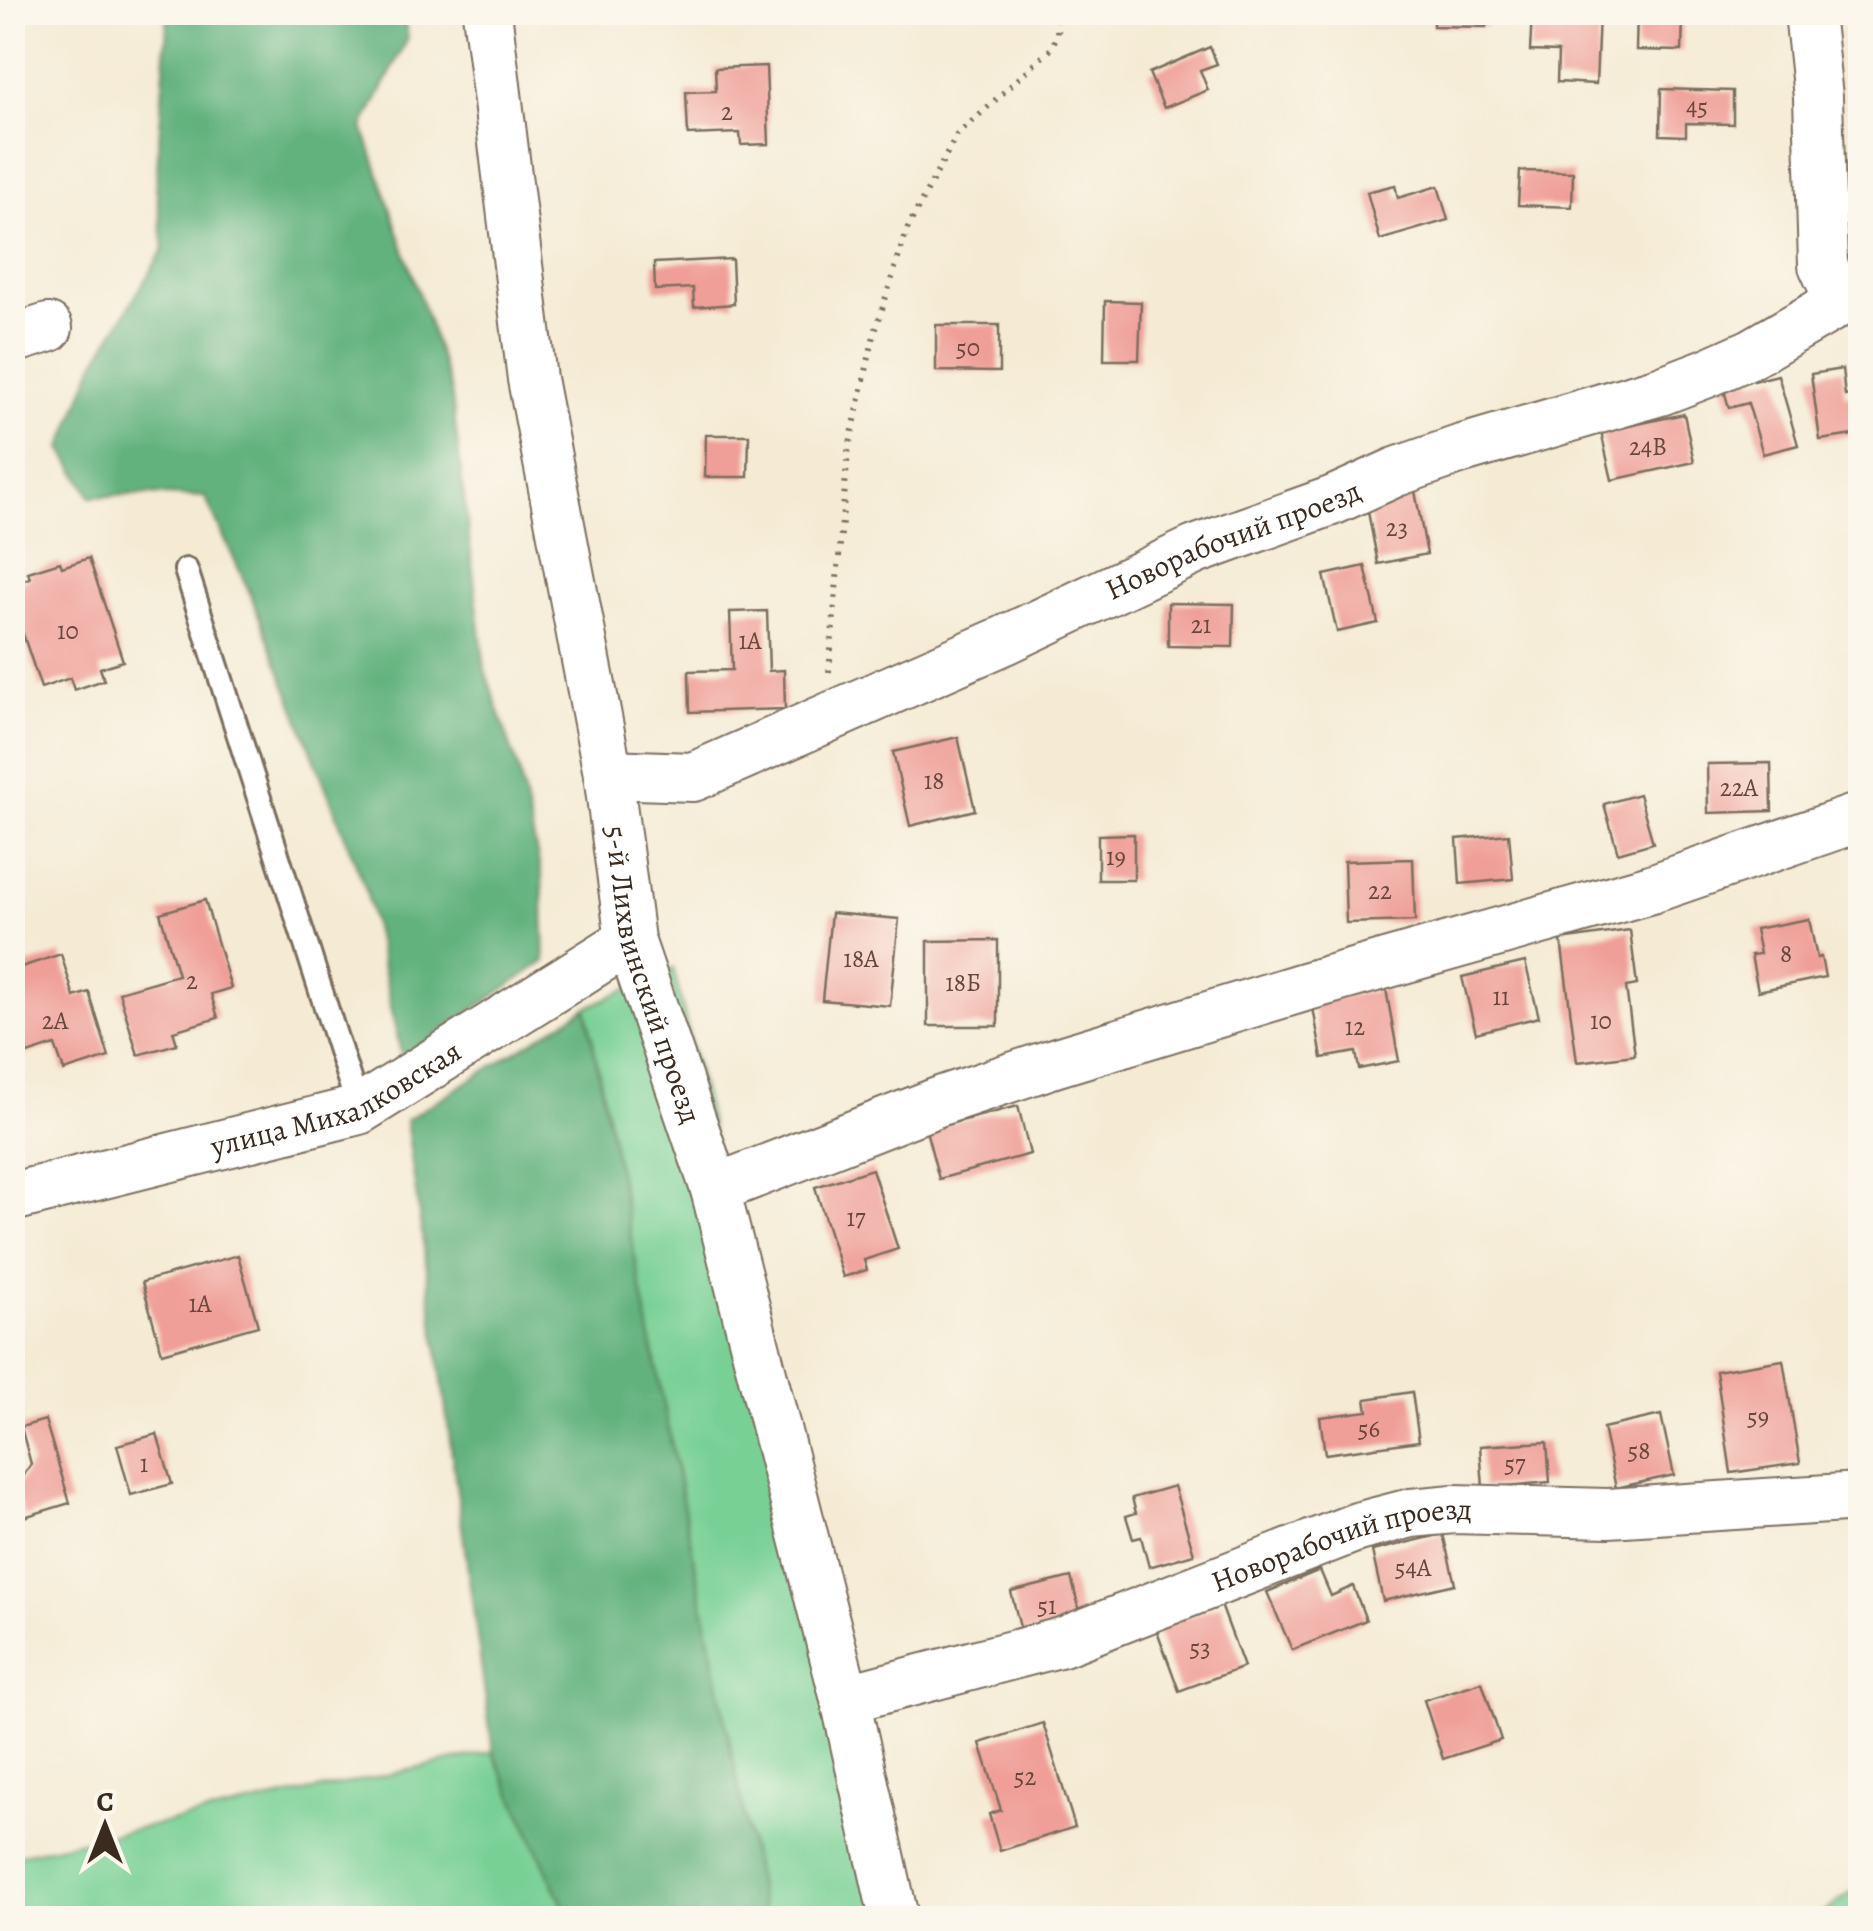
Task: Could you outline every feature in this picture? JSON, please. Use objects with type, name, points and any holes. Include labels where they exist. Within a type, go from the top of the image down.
[{"type":"street","name":"5-й Лихвинский проезд","points":[[487,12],[532,380],[608,774],[630,940],[714,1189],[845,1699],[894,1918]]},
{"type":"street","points":[[1808,12],[1818,97],[1823,265],[1850,298]]},
{"type":"street","name":"Новорабочий проезд","points":[[608,774],[693,777],[1005,640],[1194,550],[1334,500],[1396,472],[1707,373],[1752,353],[1850,298]]},
{"type":"street","points":[[714,1189],[944,1100],[1057,1062],[1304,987],[1652,889],[1860,818]]},
{"type":"street","name":"улица Михалковская","points":[[12,1197],[359,1110],[630,940]]},
{"type":"street","name":"Новорабочий проезд","points":[[845,1699],[1062,1642],[1357,1527],[1411,1512],[1454,1509],[1608,1513],[1860,1497]]},
{"type":"lane","points":[[186,570],[359,1110]]},
{"type":"path","points":[[825,718],[848,452],[874,335],[905,236],[957,135],[1051,49],[1057,35],[1058,12]]},
{"type":"green space","points":[[168,13],[403,13],[408,38],[363,127],[451,390],[485,670],[519,772],[542,877],[545,961],[402,1058],[366,890],[250,593],[205,497],[91,497],[62,448],[94,365],[164,249],[156,186]]},
{"type":"green space","points":[[673,968],[742,1257],[912,1918],[764,1918],[586,1008]]},
{"type":"green space","points":[[586,1008],[764,1918],[569,1918],[493,1752],[406,1120]]},
{"type":"green space","points":[[493,1752],[569,1918],[13,1918],[13,1856]]},
{"type":"green space","points":[[1860,1886],[1860,1918],[1817,1918]]},
{"type":"building","points":[[1433,12],[1487,12],[1486,27],[1433,26]]},
{"type":"building","points":[[1532,12],[1599,15],[1596,84],[1557,82],[1558,52],[1530,51]]},
{"type":"building","points":[[1637,12],[1683,12],[1682,51],[1636,50]]},
{"type":"building","points":[[1210,47],[1217,64],[1200,70],[1208,90],[1164,108],[1149,73]]},
{"type":"building","points":[[766,66],[769,144],[741,145],[740,133],[688,135],[686,92],[716,91],[715,68]]},
{"type":"building","points":[[1661,89],[1733,91],[1733,124],[1686,123],[1686,136],[1660,135]]},
{"type":"building","points":[[1520,171],[1573,172],[1572,207],[1518,205]]},
{"type":"building","points":[[1395,185],[1398,198],[1438,186],[1448,220],[1380,240],[1367,192]]},
{"type":"building","points":[[732,259],[734,304],[694,307],[693,288],[655,290],[654,263]]},
{"type":"building","points":[[1105,301],[1141,302],[1139,360],[1104,360]]},
{"type":"building","points":[[936,325],[999,325],[999,372],[936,371]]},
{"type":"building","points":[[1842,369],[1845,396],[1860,393],[1860,434],[1820,440],[1811,374]]},
{"type":"building","points":[[1751,370],[1754,381],[1778,375],[1798,445],[1763,454],[1748,403],[1729,408],[1721,379]]},
{"type":"building","points":[[1684,414],[1694,462],[1612,480],[1601,432]]},
{"type":"building","points":[[706,435],[749,435],[748,477],[705,477]]},
{"type":"building","points":[[1415,491],[1427,554],[1378,564],[1366,501]]},
{"type":"building","points":[[89,558],[123,661],[100,668],[104,680],[74,690],[70,678],[41,688],[12,601],[12,584],[30,578],[28,572]]},
{"type":"building","points":[[1365,566],[1378,623],[1337,632],[1324,575]]},
{"type":"building","points":[[1168,603],[1234,604],[1233,647],[1168,646]]},
{"type":"building","points":[[767,611],[769,671],[784,670],[785,709],[690,712],[689,671],[732,670],[730,612]]},
{"type":"building","points":[[958,737],[975,810],[910,826],[893,752]]},
{"type":"building","points":[[1771,763],[1772,811],[1708,813],[1707,764]]},
{"type":"building","points":[[1639,794],[1653,843],[1618,853],[1604,804]]},
{"type":"building","points":[[1134,834],[1134,880],[1098,880],[1098,835]]},
{"type":"building","points":[[1509,834],[1513,879],[1460,884],[1457,839]]},
{"type":"building","points":[[1413,859],[1415,921],[1346,923],[1344,861]]},
{"type":"building","points":[[205,900],[231,988],[211,994],[218,1018],[173,1031],[177,1044],[138,1055],[119,992],[178,975],[160,913]]},
{"type":"building","points":[[831,913],[899,919],[890,1006],[822,1000]]},
{"type":"building","points":[[1809,919],[1825,977],[1758,991],[1751,955],[1760,954],[1755,929]]},
{"type":"building","points":[[1630,930],[1637,985],[1626,987],[1635,1055],[1577,1062],[1561,940]]},
{"type":"building","points":[[998,940],[998,1026],[928,1026],[928,941]]},
{"type":"building","points":[[61,954],[74,997],[89,992],[109,1057],[64,1071],[55,1045],[15,1058],[12,1049],[12,970]]},
{"type":"building","points":[[1525,962],[1539,1017],[1476,1033],[1462,977]]},
{"type":"building","points":[[1386,989],[1399,1061],[1359,1069],[1356,1052],[1322,1058],[1312,1002]]},
{"type":"building","points":[[1018,1106],[1030,1154],[939,1179],[926,1130]]},
{"type":"building","points":[[872,1169],[898,1249],[864,1260],[867,1270],[843,1277],[815,1187]]},
{"type":"building","points":[[238,1255],[258,1326],[162,1353],[142,1282]]},
{"type":"building","points":[[1783,1360],[1800,1463],[1731,1473],[1716,1371]]},
{"type":"building","points":[[1412,1392],[1419,1441],[1325,1454],[1320,1417],[1368,1411],[1366,1399]]},
{"type":"building","points":[[1661,1415],[1674,1475],[1616,1488],[1603,1428]]},
{"type":"building","points":[[45,1420],[70,1503],[24,1517],[15,1489],[31,1464],[21,1427]]},
{"type":"building","points":[[157,1434],[172,1484],[131,1495],[117,1445]]},
{"type":"building","points":[[1547,1442],[1550,1482],[1483,1488],[1480,1446]]},
{"type":"building","points":[[1174,1486],[1194,1554],[1149,1567],[1141,1537],[1133,1539],[1126,1516],[1136,1513],[1132,1498]]},
{"type":"building","points":[[1443,1534],[1455,1584],[1383,1601],[1372,1551]]},
{"type":"building","points":[[1320,1570],[1331,1596],[1353,1586],[1366,1620],[1292,1650],[1267,1592]]},
{"type":"building","points":[[1071,1577],[1082,1620],[1022,1635],[1011,1592]]},
{"type":"building","points":[[1221,1605],[1244,1667],[1179,1691],[1156,1628]]},
{"type":"building","points":[[1482,1682],[1501,1740],[1443,1759],[1424,1700]]},
{"type":"building","points":[[1043,1723],[1075,1827],[1000,1851],[989,1814],[1001,1810],[980,1743]]}]
